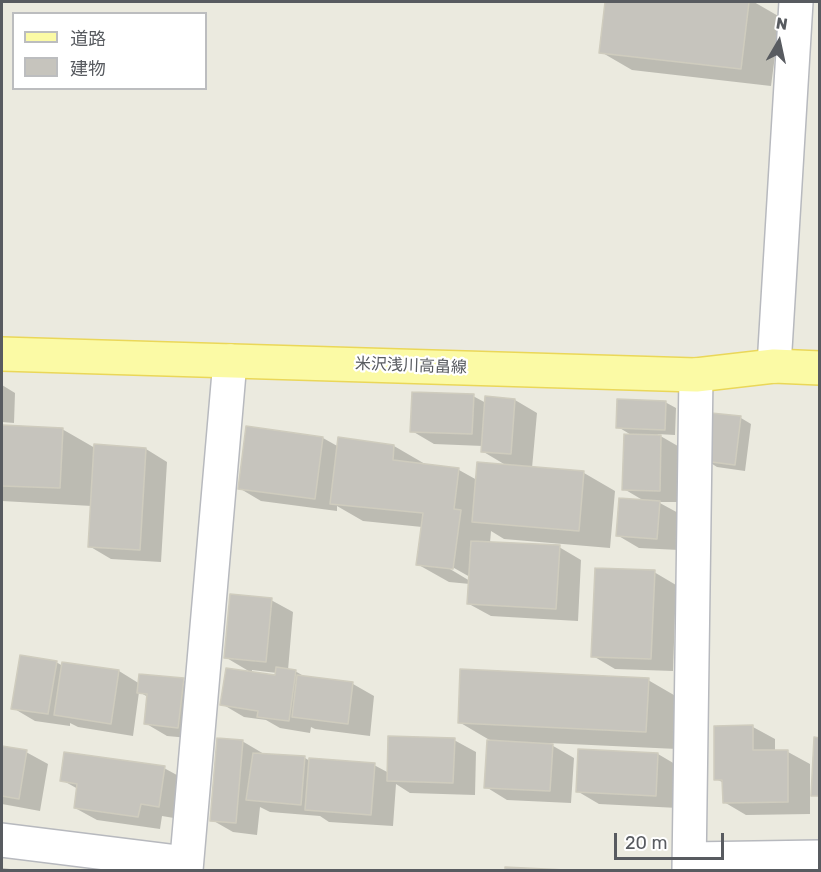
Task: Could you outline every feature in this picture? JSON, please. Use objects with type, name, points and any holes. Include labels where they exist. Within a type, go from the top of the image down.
[{"type":"main road","name":"米沢浅川高畠線","points":[[2,354],[696,375],[774,366],[819,368]]},
{"type":"street","points":[[774,366],[796,2]]},
{"type":"street","points":[[2,840],[186,867],[230,361]]},
{"type":"street","points":[[696,375],[690,865],[819,857]]},
{"type":"building","points":[[605,2],[749,2],[741,69],[599,53]]},
{"type":"building","points":[[412,392],[474,394],[472,434],[410,432]]},
{"type":"building","points":[[485,396],[515,399],[511,454],[481,452]]},
{"type":"building","points":[[617,399],[666,401],[665,430],[616,428]]},
{"type":"building","points":[[711,413],[741,416],[735,465],[704,461]]},
{"type":"building","points":[[2,425],[63,428],[60,488],[2,486]]},
{"type":"building","points":[[246,426],[323,437],[315,499],[238,489]]},
{"type":"building","points":[[624,434],[661,435],[660,491],[622,490]]},
{"type":"building","points":[[338,437],[394,445],[393,460],[459,468],[454,509],[461,510],[453,569],[416,565],[423,513],[330,504]]},
{"type":"building","points":[[94,444],[146,448],[140,550],[88,547]]},
{"type":"building","points":[[477,462],[584,471],[579,531],[472,522]]},
{"type":"building","points":[[619,498],[660,501],[657,539],[616,536]]},
{"type":"building","points":[[471,541],[560,545],[556,609],[467,604]]},
{"type":"building","points":[[595,568],[655,570],[651,659],[591,657]]},
{"type":"building","points":[[230,594],[272,598],[266,662],[224,658]]},
{"type":"building","points":[[20,655],[57,661],[48,714],[11,709]]},
{"type":"building","points":[[62,662],[119,670],[111,724],[54,715]]},
{"type":"building","points":[[276,667],[296,670],[289,721],[257,717],[258,711],[220,705],[226,668],[275,675]]},
{"type":"building","points":[[460,669],[649,678],[646,732],[458,723]]},
{"type":"building","points":[[139,674],[184,678],[178,728],[144,724],[147,694],[137,693]]},
{"type":"building","points":[[297,675],[353,682],[348,724],[292,717]]},
{"type":"building","points":[[753,725],[753,750],[788,750],[788,802],[723,803],[722,780],[714,780],[714,726]]},
{"type":"building","points":[[388,736],[455,738],[453,783],[387,781]]},
{"type":"building","points":[[814,737],[820,738],[820,796],[811,796]]},
{"type":"building","points":[[217,738],[243,740],[236,823],[210,821]]},
{"type":"building","points":[[487,740],[553,744],[550,791],[484,788]]},
{"type":"building","points":[[2,746],[27,750],[19,799],[2,796]]},
{"type":"building","points":[[578,749],[658,753],[656,796],[576,792]]},
{"type":"building","points":[[64,752],[165,766],[159,807],[141,804],[138,817],[74,808],[77,784],[60,781]]},
{"type":"building","points":[[253,753],[305,756],[301,805],[246,800]]},
{"type":"building","points":[[309,758],[375,763],[371,815],[305,810]]},
{"type":"building","points":[[505,867],[566,870],[505,870]]}]
